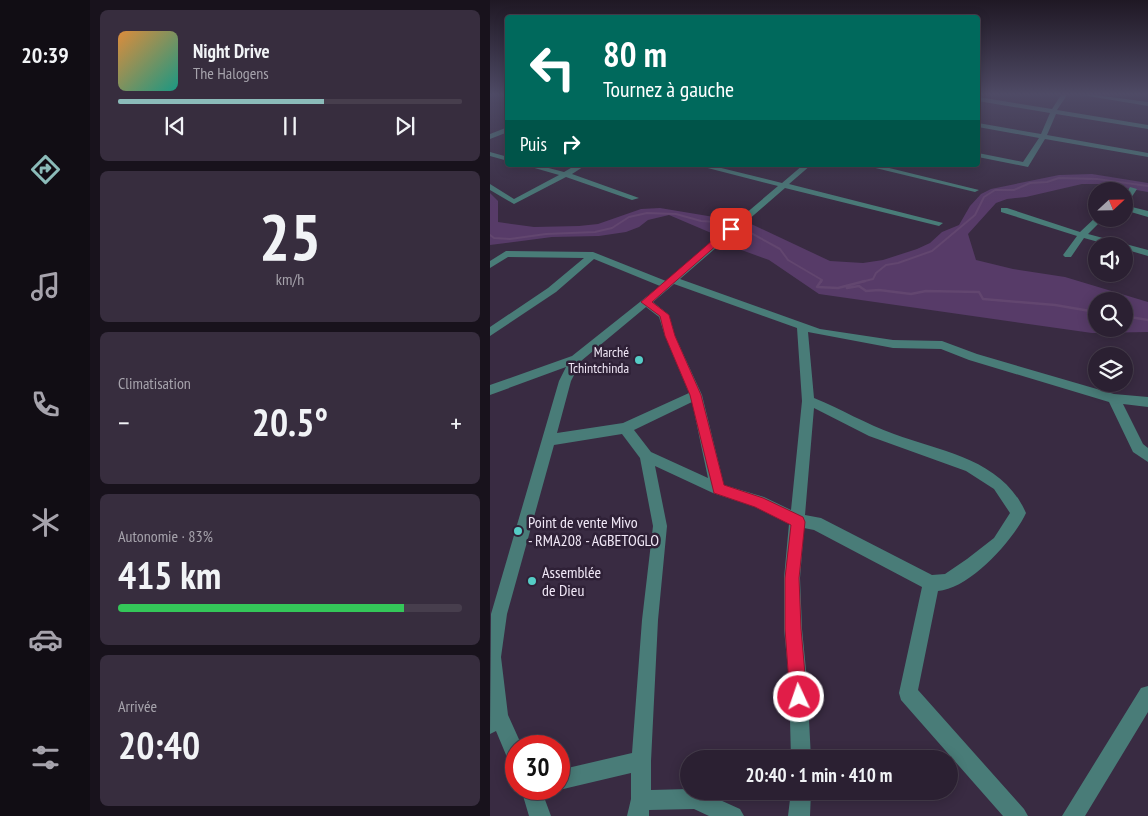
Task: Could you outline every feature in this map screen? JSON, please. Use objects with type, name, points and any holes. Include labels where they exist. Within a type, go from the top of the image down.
[{"type":"street","points":[[1022,133],[1148,155]]},
{"type":"street","points":[[980,155],[1025,165],[1045,133]]},
{"type":"street","points":[[490,154],[505,158]]},
{"type":"street","points":[[536,167],[565,174],[635,198]]},
{"type":"street","points":[[490,186],[514,202],[578,167]]},
{"type":"street","points":[[708,167],[939,223]]},
{"type":"street","points":[[490,390],[576,359],[670,282],[804,167]]},
{"type":"street","points":[[875,167],[975,190]]},
{"type":"street","points":[[1004,210],[1082,235],[1148,253]]},
{"type":"street","points":[[1133,210],[1148,214]]},
{"type":"street","points":[[1068,255],[1089,228]]},
{"type":"street","points":[[490,265],[506,254],[593,255],[802,328],[893,344],[942,345],[973,357],[1114,399],[1148,402]]},
{"type":"street","points":[[490,332],[552,290],[593,255]]},
{"type":"street","points":[[646,302],[664,315],[670,336],[696,395],[718,489]]},
{"type":"street","points":[[801,750],[798,680],[793,629],[792,578],[808,401],[802,328]]},
{"type":"street","points":[[505,738],[494,720],[491,655],[499,614],[548,440],[565,381],[576,359]]},
{"type":"street","points":[[548,440],[625,428],[696,395]]},
{"type":"street","points":[[1114,399],[1138,448],[1148,456]]},
{"type":"street","points":[[646,456],[718,489],[759,502],[798,522],[816,523],[931,583],[948,582],[999,543],[1018,513],[1000,486],[967,463],[925,451],[874,432],[834,410],[808,401]]},
{"type":"street","points":[[625,428],[646,456],[660,526],[650,620],[640,808],[658,801],[694,798],[733,816]]},
{"type":"street","points":[[931,583],[908,693],[1017,816]]},
{"type":"street","points":[[1073,816],[1148,695]]},
{"type":"street","points":[[570,777],[641,761]]},
{"type":"street","points":[[535,800],[540,816]]},
{"type":"street","points":[[799,816],[800,800]]},
{"type":"shaded area","points":[[1092,174],[1148,183],[1148,192],[1133,189],[1133,182],[1088,182],[1088,184],[1007,199],[996,203],[968,234],[976,260],[1013,269],[1065,277],[1115,292],[1088,292],[1088,332],[819,294],[769,260],[722,243],[749,223],[830,261],[863,263],[883,260],[917,249],[930,243],[942,232],[959,225],[970,206],[981,194],[991,189],[1059,175]]},
{"type":"shaded area","points":[[490,193],[498,201],[498,222],[534,227],[598,224],[641,209],[660,208],[720,218],[734,217],[716,235],[669,215],[648,220],[639,227],[626,232],[599,236],[552,237],[490,245]]},
{"type":"shaded area","points":[[1133,297],[1148,302],[1148,332],[1133,332]]},
{"type":"waterway","points":[[865,281],[873,279],[876,273],[886,265],[898,263],[932,251],[975,215],[984,197],[995,190],[1014,190],[1030,183],[1047,182],[1059,178],[1097,179],[1148,186]]},
{"type":"waterway","points":[[490,235],[494,238],[510,239],[546,234],[595,232],[612,228],[629,217],[647,213],[676,214],[701,221],[717,222],[742,228],[780,249],[788,260],[822,280],[821,282]]},
{"type":"waterway","points":[[821,281],[817,287],[838,288],[865,281]]},
{"type":"waterway","points":[[861,282],[865,281]]},
{"type":"waterway","points":[[847,288],[859,286],[866,291],[879,290],[911,294],[926,291],[979,292],[983,299],[1055,305],[1088,311]]},
{"type":"waterway","points":[[1133,318],[1148,320]]},
{"type":"place","name":"Marché Tchintchinda","points":[[639,360]]},
{"type":"place","name":"Point de vente Mivo - RMA208 - AGBETOGLO","points":[[518,531]]},
{"type":"place","name":"Assemblée de Dieu","points":[[532,581]]},
{"type":"route","points":[[731,229],[646,302],[664,315],[670,336],[696,395],[718,489],[759,502],[798,522],[792,578],[793,629],[799,697]]}]
